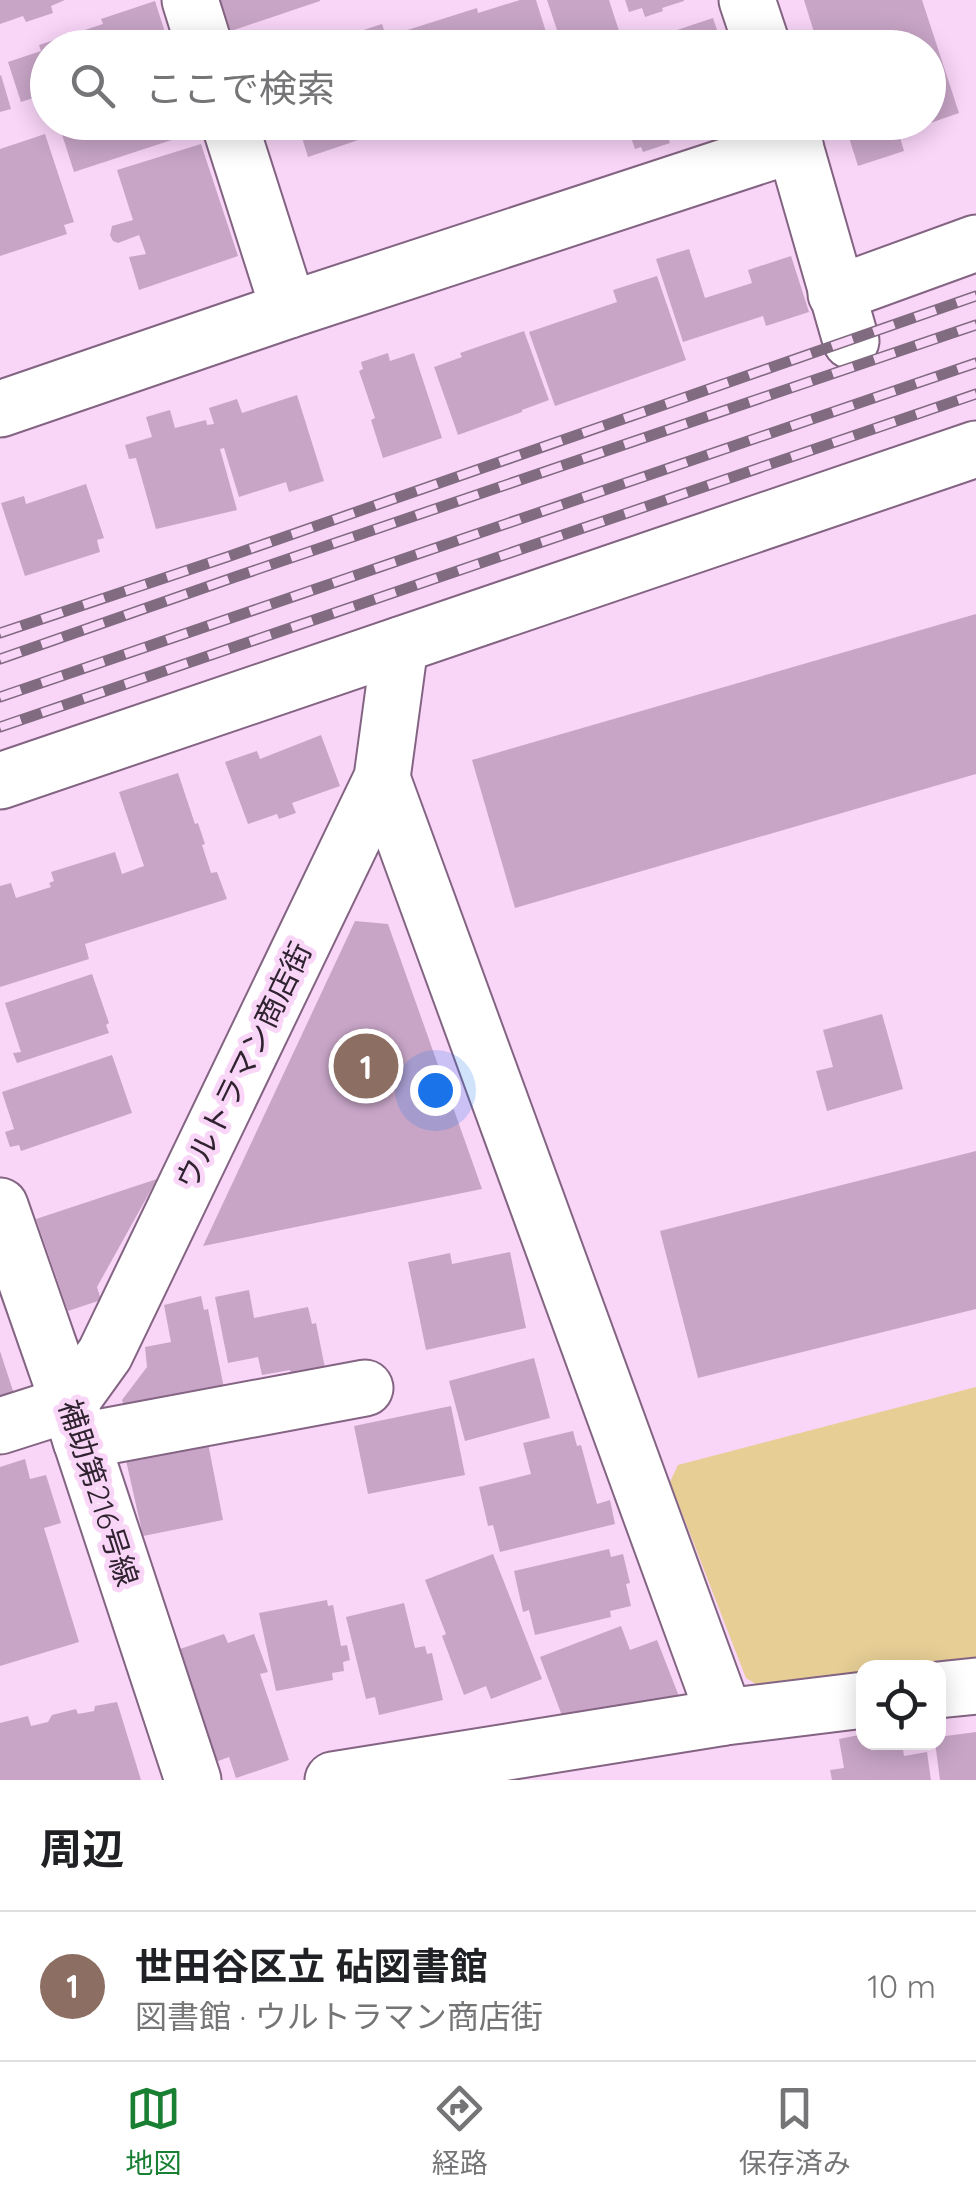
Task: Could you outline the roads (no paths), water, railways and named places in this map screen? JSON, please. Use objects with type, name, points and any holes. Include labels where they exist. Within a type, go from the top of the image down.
[{"type":"street","points":[[190,0],[199,30]]},
{"type":"street","points":[[747,0],[756,30]]},
{"type":"street","points":[[235,140],[289,310]]},
{"type":"street","points":[[0,409],[771,140]]},
{"type":"street","points":[[793,140],[843,318],[976,242]]},
{"type":"street","points":[[0,781],[976,449]]},
{"type":"street","name":"ウルトラマン商店街","points":[[75,1423],[382,778],[400,646]]},
{"type":"street","points":[[382,778],[725,1717]]},
{"type":"street","name":"補助第216号線","points":[[0,1206],[193,1780]]},
{"type":"street","points":[[0,1426],[75,1423],[366,1388]]},
{"type":"street","points":[[946,1689],[976,1686]]},
{"type":"street","points":[[334,1780],[725,1717],[856,1701]]},
{"type":"railway","points":[[0,633],[976,296]]},
{"type":"railway","points":[[0,659],[976,325]]},
{"type":"railway","points":[[0,697],[976,363]]},
{"type":"railway","points":[[0,727],[976,394]]},
{"type":"place","name":"世田谷区立 砧図書館","points":[[366,1066]]}]
